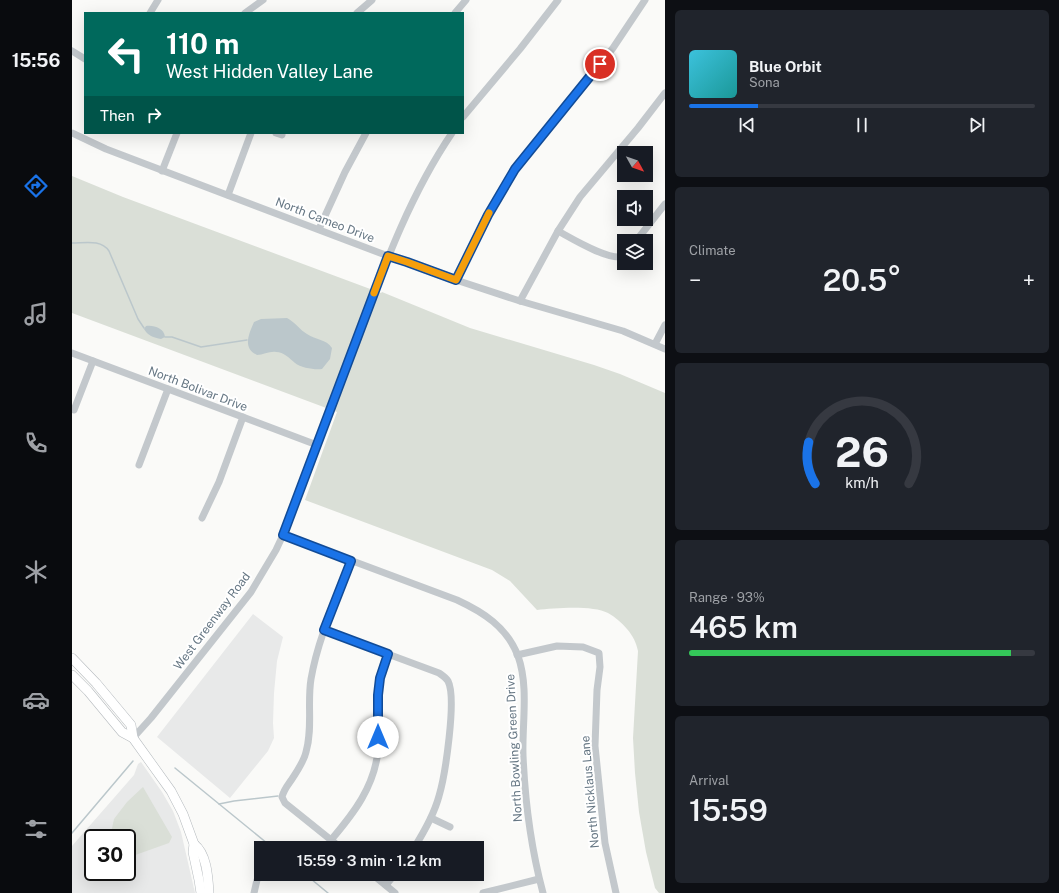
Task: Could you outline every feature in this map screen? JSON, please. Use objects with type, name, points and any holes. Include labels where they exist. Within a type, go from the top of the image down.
[{"type":"main road","points":[[72,658],[96,683],[131,725],[133,738]]},
{"type":"main road","points":[[72,675],[88,691],[122,732],[133,738],[157,770],[178,804],[194,844],[193,852],[201,893]]},
{"type":"main road","points":[[194,844],[200,849],[204,859],[209,893]]},
{"type":"street","points":[[151,12],[158,0]]},
{"type":"street","points":[[246,12],[263,0]]},
{"type":"street","points":[[358,12],[372,0]]},
{"type":"street","points":[[456,12],[466,0]]},
{"type":"street","points":[[464,116],[520,49],[558,0]]},
{"type":"street","points":[[456,280],[488,215],[515,169],[613,48],[645,0]]},
{"type":"street","points":[[72,51],[84,58]]},
{"type":"street","points":[[520,301],[558,231],[580,197],[638,128],[665,93]]},
{"type":"street","name":"North Cameo Drive","points":[[72,133],[106,149],[162,171],[388,256],[520,301],[617,328],[665,349]]},
{"type":"street","points":[[162,171],[177,134]]},
{"type":"street","points":[[228,195],[251,134]]},
{"type":"street","points":[[319,230],[345,172],[365,134]]},
{"type":"street","name":"West Greenway Road","points":[[133,738],[151,718],[251,592],[276,550],[283,535],[388,256],[421,186],[439,152],[451,134]]},
{"type":"street","points":[[641,234],[665,204]]},
{"type":"street","points":[[558,231],[589,248],[617,257]]},
{"type":"street","points":[[655,344],[665,325]]},
{"type":"street","name":"North Bolivar Drive","points":[[72,353],[317,445]]},
{"type":"street","points":[[74,410],[93,361]]},
{"type":"street","points":[[139,465],[168,389]]},
{"type":"street","points":[[202,518],[219,482],[243,417]]},
{"type":"street","name":"North Bowling Green Drive","points":[[283,535],[457,600],[478,610],[491,619],[505,634],[517,655],[524,682],[523,742],[525,788],[532,842],[543,893]]},
{"type":"street","points":[[351,561],[316,653],[310,688],[310,730],[306,753],[298,771],[284,789],[282,797],[285,802],[331,840],[352,816],[367,791],[378,751],[378,695],[380,678],[388,654]]},
{"type":"street","points":[[324,630],[439,673],[447,680],[450,689],[447,760],[439,797],[431,818],[418,841]]},
{"type":"street","name":"North Nicklaus Lane","points":[[517,655],[557,646],[583,647],[599,653],[600,667],[597,690],[595,746],[605,843],[616,893]]},
{"type":"street","points":[[431,818],[450,827]]},
{"type":"street","points":[[484,893],[539,879]]},
{"type":"street","points":[[254,893],[257,881]]},
{"type":"street","points":[[381,881],[395,893]]},
{"type":"street","points":[[386,885],[389,881]]},
{"type":"shaded area","points":[[72,176],[123,197],[381,293],[382,292],[470,328],[594,365],[665,393],[665,893],[659,893],[655,888],[646,852],[639,812],[633,738],[638,651],[634,639],[627,629],[613,616],[601,610],[584,608],[554,608],[537,610],[510,581],[492,570],[305,500],[337,412],[72,313]]},
{"type":"shaded area","points":[[287,318],[310,336],[330,345],[332,348],[330,359],[322,369],[312,369],[301,366],[279,352],[257,355],[252,352],[248,345],[248,340],[254,322],[261,319]]},
{"type":"shaded area","points":[[146,326],[161,329],[165,337],[161,339],[151,336],[144,329]]},
{"type":"shaded area","points":[[253,614],[283,637],[277,661],[274,693],[274,738],[268,751],[230,798],[157,737]]},
{"type":"shaded area","points":[[141,762],[173,811],[181,832],[195,893],[72,893],[72,846],[84,832],[84,881],[136,881],[136,829],[87,829],[134,775],[138,764]]},
{"type":"shaded area","points":[[143,787],[172,837],[169,843],[136,855],[136,829],[112,829],[114,819],[127,802]]},
{"type":"waterway","points":[[72,243],[97,243],[106,247],[138,319],[144,328]]},
{"type":"waterway","points":[[165,337],[172,337],[201,347],[247,340]]},
{"type":"waterway","points":[[72,833],[133,761]]},
{"type":"waterway","points":[[175,768],[264,841]]},
{"type":"waterway","points":[[219,804],[278,796]]},
{"type":"waterway","points":[[313,881],[328,893]]},
{"type":"slow traffic","points":[[374,293],[388,256],[456,280],[489,213]]},
{"type":"route","points":[[378,737],[378,695],[380,678],[388,654],[324,630],[351,561],[283,535],[388,256],[456,280],[488,215],[515,169],[600,64]]}]
